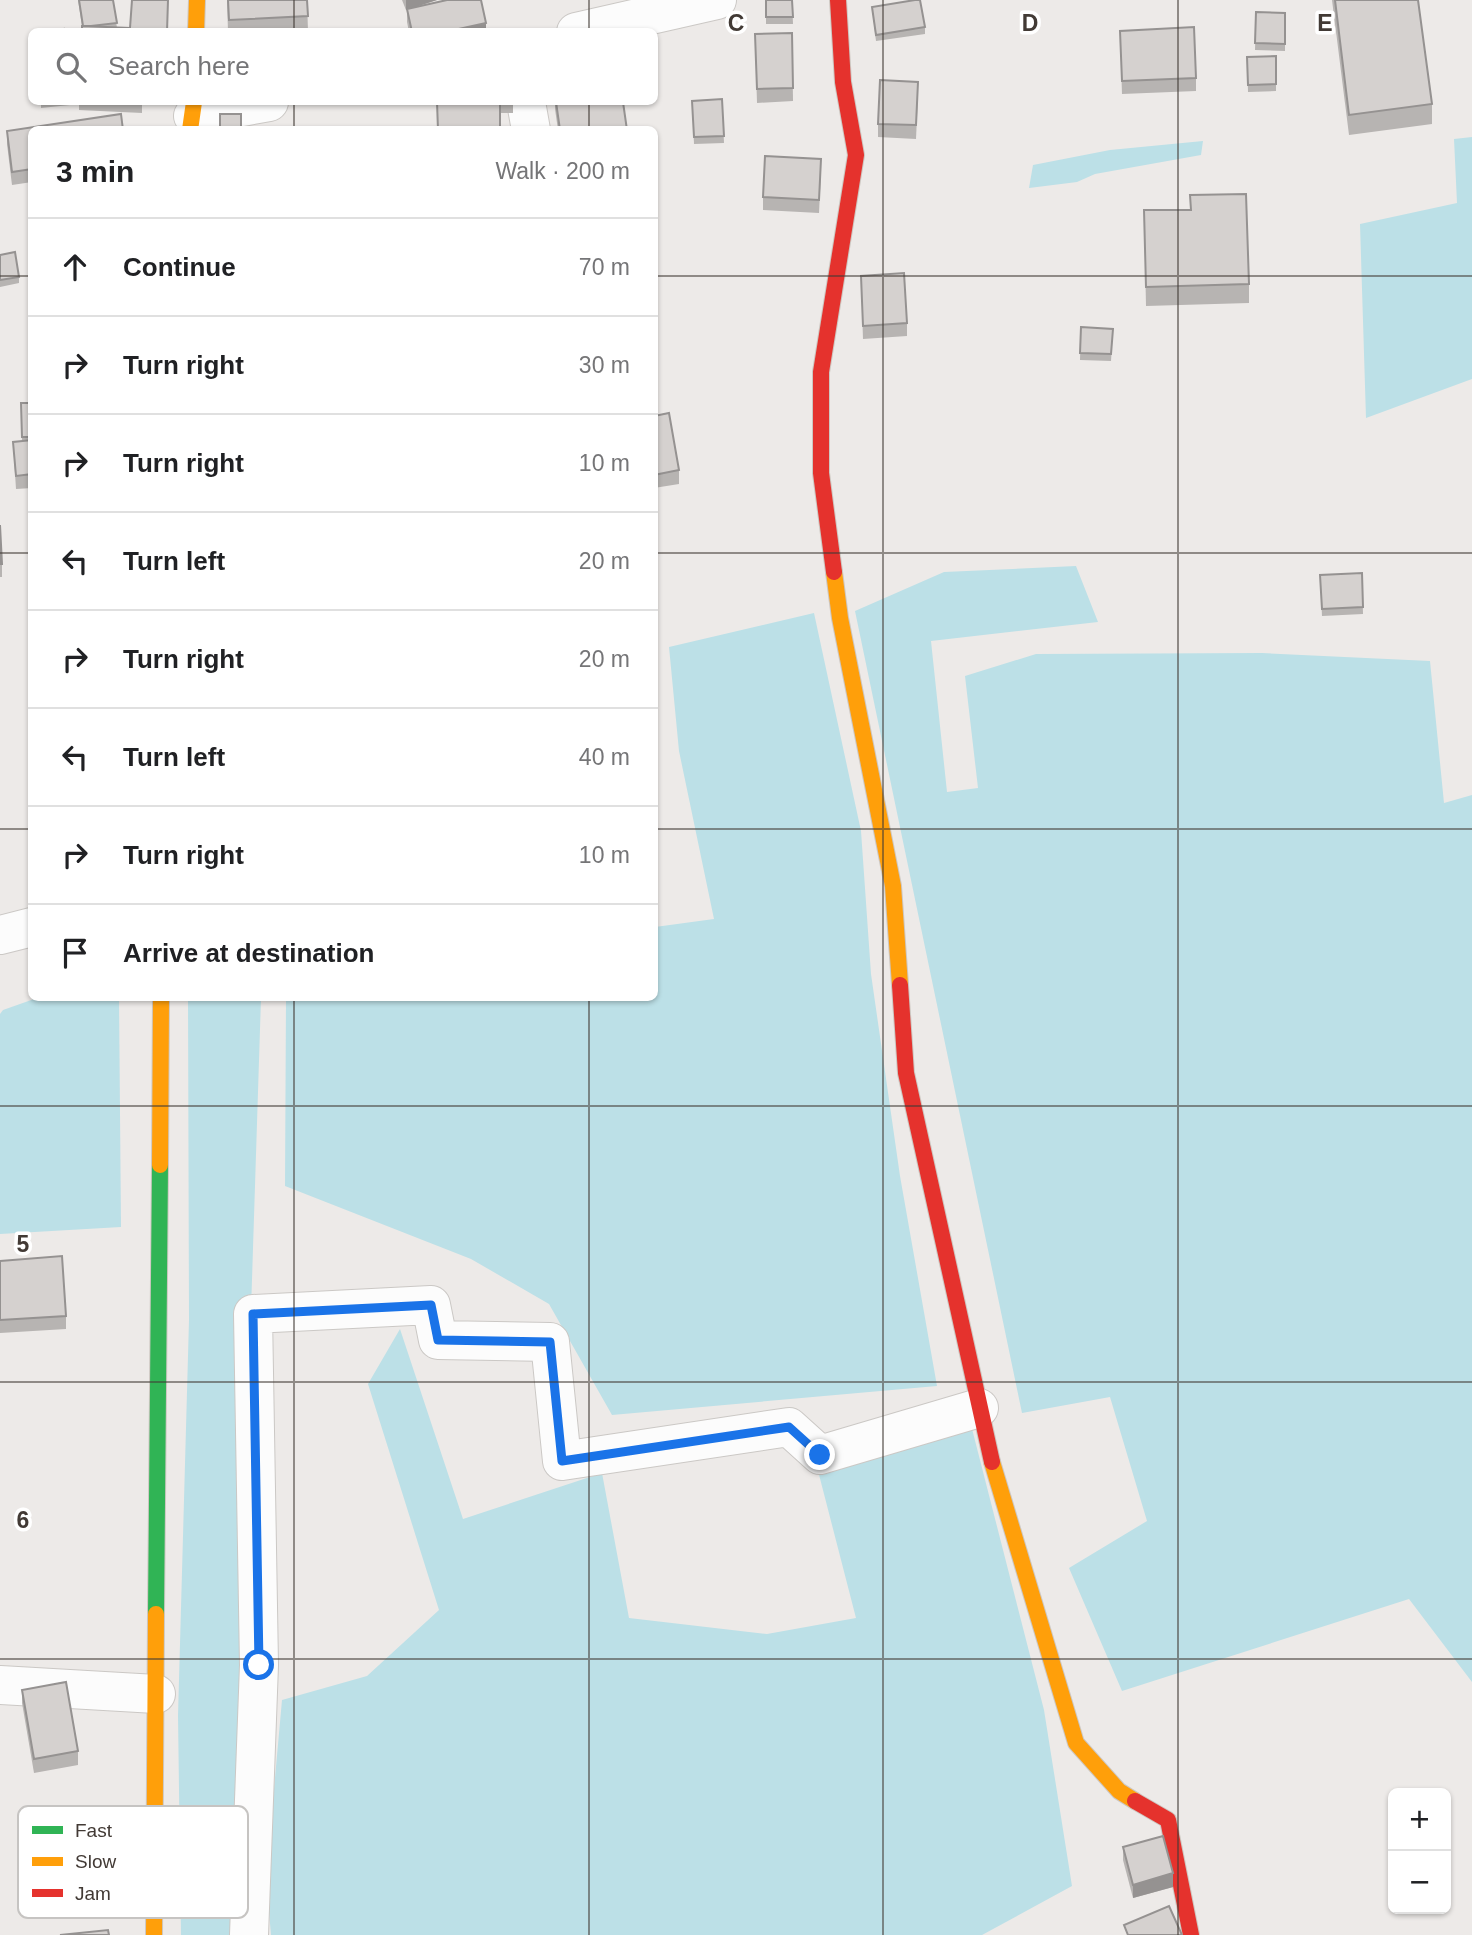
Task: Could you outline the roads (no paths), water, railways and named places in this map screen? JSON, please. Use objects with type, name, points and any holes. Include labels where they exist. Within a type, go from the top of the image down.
[{"type":"street","points":[[196,28],[197,0]]},
{"type":"street","points":[[593,19],[717,0]]},
{"type":"street","points":[[838,0],[844,82],[856,155],[821,372],[821,472],[840,618],[893,886],[906,1073],[987,1447],[1076,1743],[1119,1791],[1168,1821],[1191,1935]]},
{"type":"street","points":[[192,116],[252,105]]},
{"type":"street","points":[[527,105],[530,126]]},
{"type":"street","points":[[0,935],[28,928]]},
{"type":"street","points":[[155,1806],[161,1001]]},
{"type":"street","points":[[249,1935],[259,1665],[253,1314],[431,1305],[438,1340],[550,1342],[562,1461],[789,1427],[820,1455],[979,1408]]},
{"type":"street","points":[[0,1685],[156,1694]]},
{"type":"water","points":[[1472,137],[1472,379],[1366,418],[1360,224],[1457,203],[1454,139]]},
{"type":"water","points":[[1203,141],[1201,155],[1095,174],[1077,182],[1029,188],[1033,165],[1110,150]]},
{"type":"water","points":[[1076,566],[1098,622],[931,641],[947,792],[978,788],[965,676],[1036,654],[1262,653],[1430,661],[1444,803],[1472,795],[1472,1682],[1409,1599],[1122,1691],[1069,1568],[1147,1521],[1110,1397],[1022,1413],[855,611],[944,572]]},
{"type":"water","points":[[814,613],[861,831],[871,974],[900,1176],[937,1386],[612,1415],[549,1304],[471,1259],[285,1186],[286,1001],[658,1001],[658,927],[714,919],[679,751],[669,647]]},
{"type":"water","points":[[28,1001],[119,1001],[121,1227],[0,1234],[0,1014],[3,1010]]},
{"type":"water","points":[[188,1001],[261,1001],[244,1530],[241,1806],[179,1806],[178,1716],[189,1320]]},
{"type":"water","points":[[400,1329],[463,1519],[602,1473],[629,1618],[767,1634],[856,1618],[816,1463],[970,1421],[1044,1710],[1072,1886],[982,1935],[271,1935],[266,1878],[282,1700],[367,1676],[439,1610],[368,1384]]},
{"type":"water","points":[[181,1918],[239,1918],[239,1935],[181,1935]]}]
